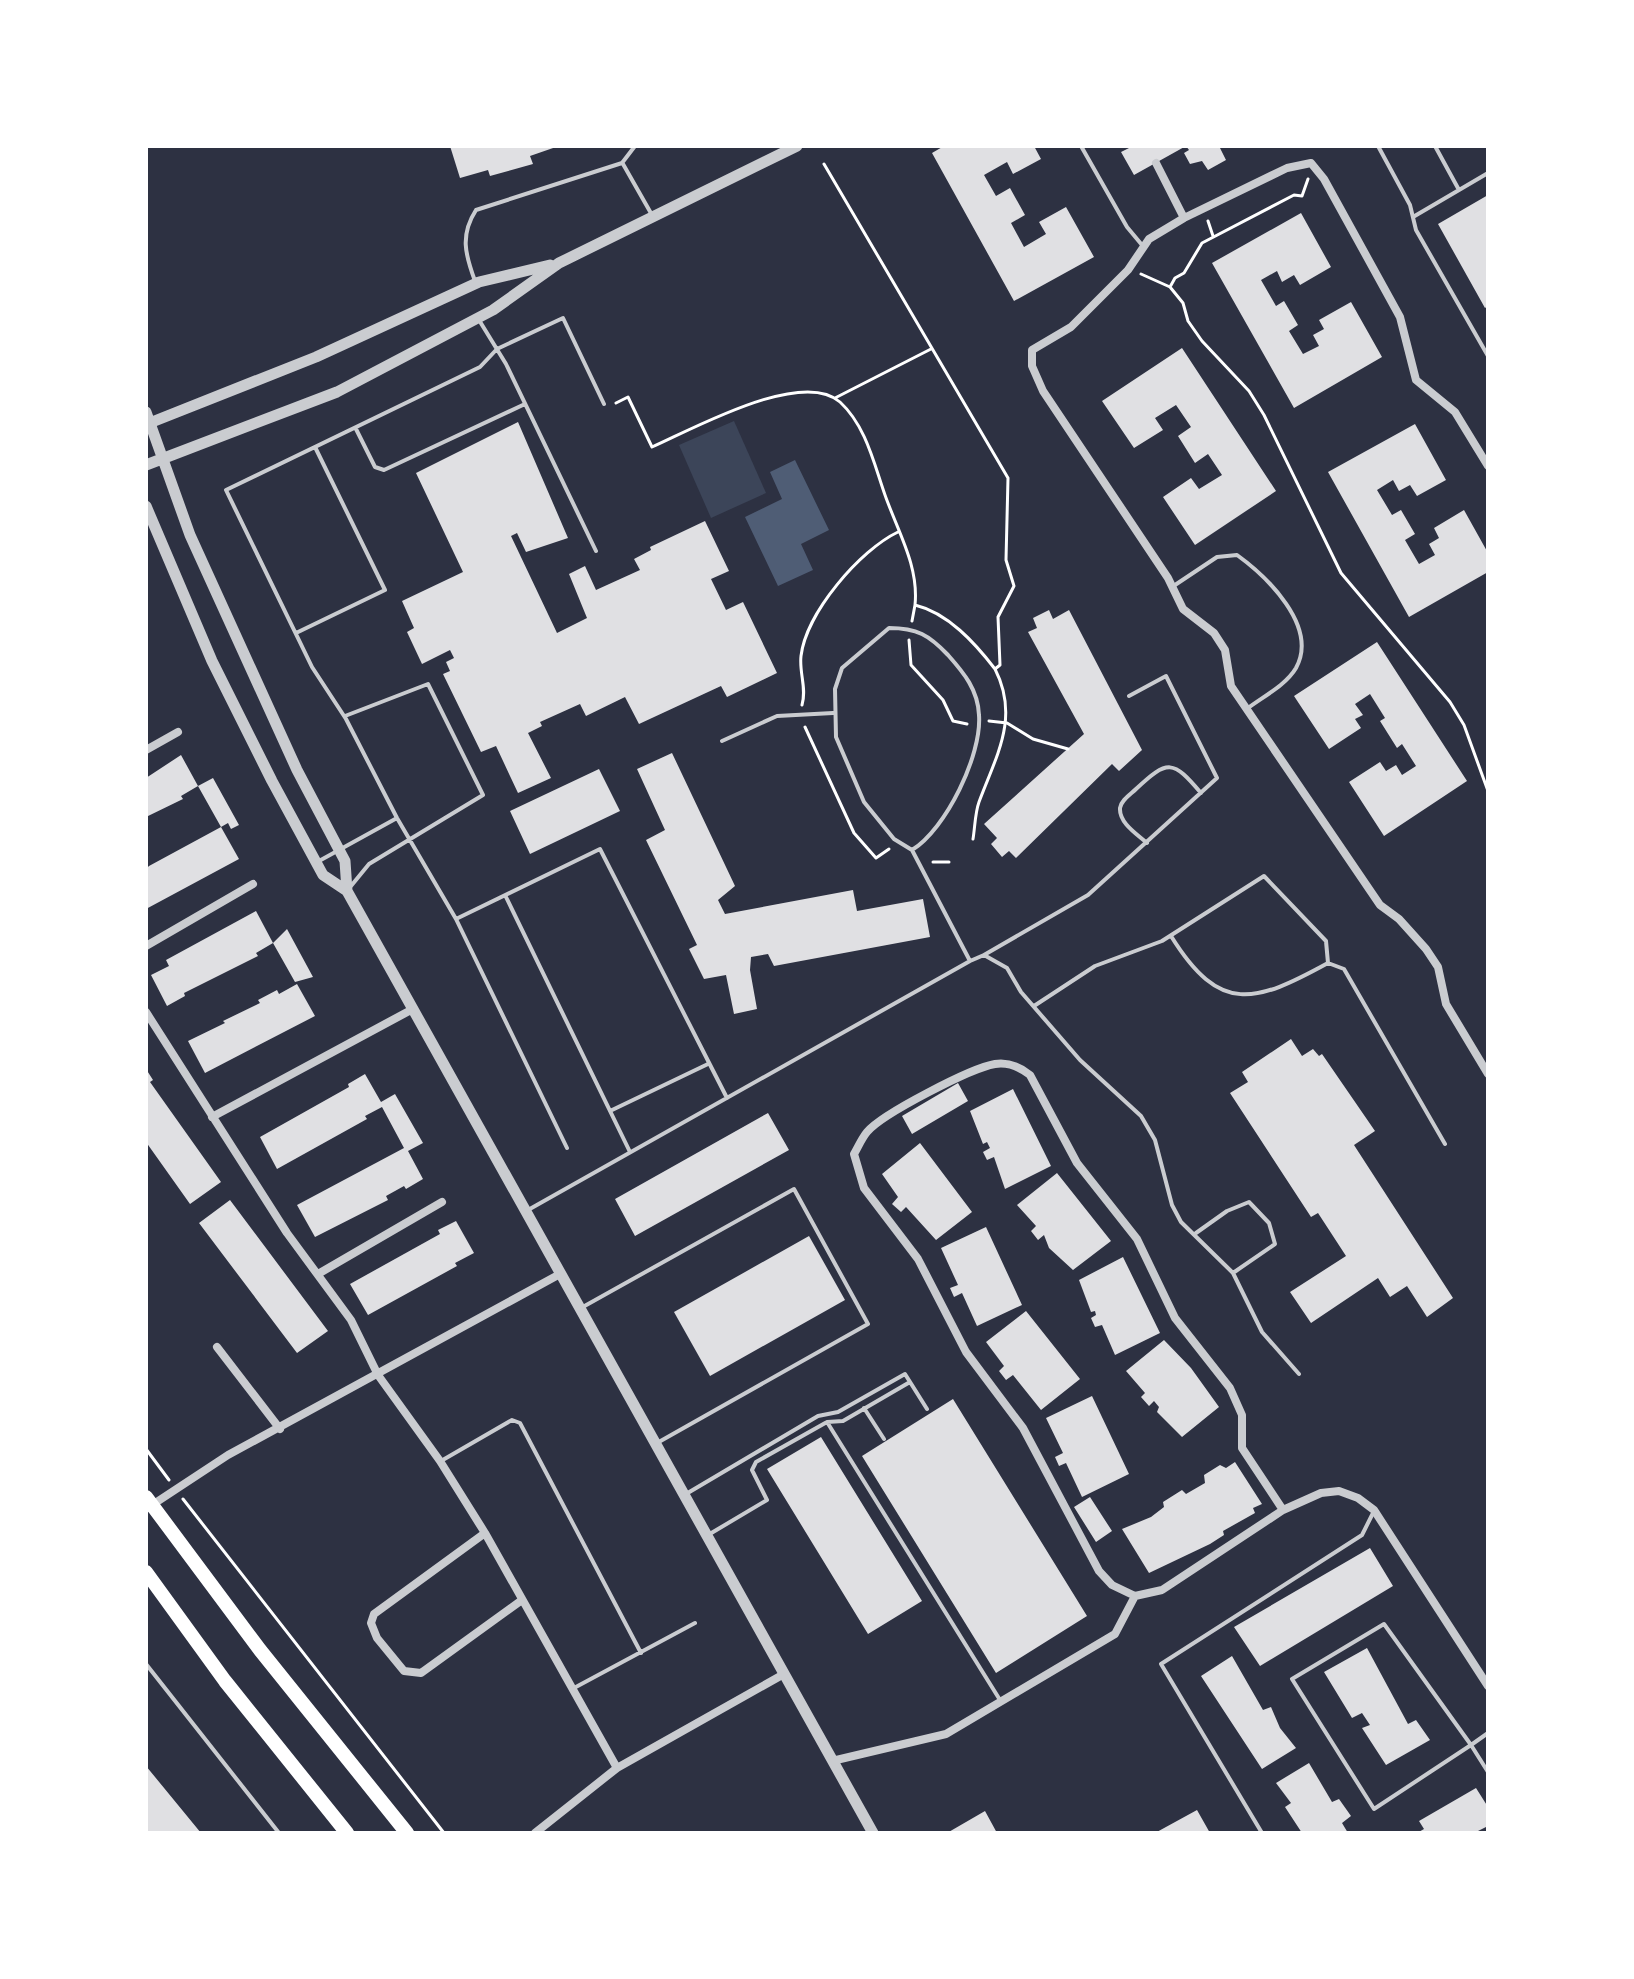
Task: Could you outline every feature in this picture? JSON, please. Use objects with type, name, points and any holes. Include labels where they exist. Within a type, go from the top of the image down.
[{"type":"main road","points":[[148,1504],[407,1833]]},
{"type":"main road","points":[[146,1572],[225,1681],[347,1833]]},
{"type":"street","points":[[146,465],[337,392],[478,318],[559,263],[797,146]]},
{"type":"street","points":[[1156,163],[1184,218]]},
{"type":"street","points":[[1488,466],[1455,412],[1416,380],[1400,317],[1324,179],[1311,163],[1287,168],[1184,218],[1149,239],[1128,270],[1071,327],[1032,350],[1032,366],[1043,391],[1172,587],[1183,609],[1214,633],[1225,650],[1231,686],[1380,905],[1399,919],[1438,967],[1446,1004],[1488,1074]]},
{"type":"street","points":[[559,263],[476,283],[316,357],[147,419],[190,535],[234,634],[297,770],[345,861],[347,891],[873,1833]]},
{"type":"street","points":[[146,506],[212,661],[316,862],[323,875],[347,891]]},
{"type":"street","points":[[146,750],[178,732]]},
{"type":"street","points":[[146,946],[253,884]]},
{"type":"street","points":[[212,1117],[411,1010]]},
{"type":"street","points":[[146,1012],[212,1117],[351,1320],[378,1375],[440,1461],[485,1533],[617,1768]]},
{"type":"street","points":[[1283,1510],[1242,1448],[1242,1415],[1230,1388],[1175,1318],[1137,1239],[1077,1163],[1030,1075],[1021,1068],[996,1064],[956,1079],[869,1130],[854,1154],[864,1188],[918,1259],[966,1352],[1023,1428],[1099,1571],[1112,1585],[1135,1596],[1162,1590],[1283,1510],[1321,1493],[1339,1491],[1358,1498],[1374,1510],[1488,1686]]},
{"type":"street","points":[[318,1274],[442,1202]]},
{"type":"street","points":[[148,1504],[560,1274]]},
{"type":"street","points":[[217,1347],[280,1429]]},
{"type":"street","points":[[485,1533],[374,1614],[371,1623],[377,1638],[404,1671],[421,1673],[522,1600]]},
{"type":"street","points":[[832,1761],[946,1734],[1115,1634],[1135,1596]]},
{"type":"street","points":[[535,1833],[617,1768],[784,1674]]},
{"type":"lane","points":[[476,283],[464,250],[466,225],[476,210],[622,163],[635,146]]},
{"type":"lane","points":[[1081,146],[1127,227],[1144,247]]},
{"type":"lane","points":[[1378,146],[1413,217],[1416,230],[1487,347],[1488,356]]},
{"type":"lane","points":[[1435,146],[1459,190]]},
{"type":"lane","points":[[622,163],[654,217]]},
{"type":"lane","points":[[1413,217],[1488,173]]},
{"type":"lane","points":[[478,318],[525,404],[596,551]]},
{"type":"lane","points":[[567,1148],[456,919],[409,840],[345,716],[312,667],[226,490],[480,367],[497,349],[563,318],[604,404]]},
{"type":"lane","points":[[356,429],[375,467],[384,470],[525,404]]},
{"type":"lane","points":[[296,633],[385,590],[315,447]]},
{"type":"lane","points":[[1172,587],[1217,557],[1237,555],[1260,572],[1288,603],[1299,636],[1299,660],[1287,680],[1247,709]]},
{"type":"lane","points":[[912,850],[928,840],[945,819],[972,755],[980,715],[973,687],[930,636],[911,628],[889,628],[842,668],[835,689],[833,713],[836,737],[864,802],[894,839],[912,850],[970,961]]},
{"type":"lane","points":[[524,1212],[1088,895],[1217,778],[1166,676],[1129,696]]},
{"type":"lane","points":[[345,716],[428,684],[483,795],[369,864],[347,891]]},
{"type":"lane","points":[[722,741],[777,716],[833,713]]},
{"type":"lane","points":[[1147,843],[1124,822],[1120,809],[1123,801],[1158,768],[1168,765],[1182,770],[1201,793]]},
{"type":"lane","points":[[316,862],[397,818]]},
{"type":"lane","points":[[456,919],[600,849],[727,1098]]},
{"type":"lane","points":[[1034,1006],[1095,966],[1171,936],[1264,876],[1326,941],[1328,963]]},
{"type":"lane","points":[[506,897],[630,1152]]},
{"type":"lane","points":[[1171,936],[1186,960],[1216,989],[1254,996],[1279,990],[1328,963],[1344,969],[1445,1144]]},
{"type":"lane","points":[[984,955],[1007,968],[1034,1006],[1080,1060],[1141,1116],[1155,1140],[1172,1205],[1181,1222],[1196,1233],[1233,1273],[1262,1332],[1299,1374]]},
{"type":"lane","points":[[610,1111],[708,1064]]},
{"type":"lane","points":[[579,1309],[794,1189],[868,1324],[655,1444]]},
{"type":"lane","points":[[1196,1233],[1227,1211],[1249,1202],[1269,1223],[1275,1244],[1233,1273]]},
{"type":"lane","points":[[684,1495],[818,1416],[838,1412],[905,1374],[927,1409]]},
{"type":"lane","points":[[706,1536],[767,1500],[752,1470],[756,1462],[827,1422],[843,1421],[910,1382]]},
{"type":"lane","points":[[864,1408],[884,1439]]},
{"type":"lane","points":[[440,1461],[512,1420],[520,1423],[641,1653]]},
{"type":"lane","points":[[827,1422],[1000,1701]]},
{"type":"lane","points":[[1262,1833],[1161,1664],[1362,1535],[1374,1510]]},
{"type":"lane","points":[[572,1689],[695,1623]]},
{"type":"lane","points":[[1488,1733],[1471,1745],[1374,1809],[1292,1679],[1384,1624],[1471,1745],[1488,1772]]},
{"type":"lane","points":[[146,1664],[279,1833]]},
{"type":"path","points":[[824,164],[1010,486],[1006,560],[1014,586],[998,617],[1001,659],[995,669]]},
{"type":"path","points":[[1170,287],[1175,278],[1184,273],[1192,254],[1213,236],[1294,195],[1302,196],[1308,179]]},
{"type":"path","points":[[1208,220],[1213,236]]},
{"type":"path","points":[[1128,270],[1170,287],[1183,303],[1188,321],[1202,341],[1249,391],[1264,415],[1341,573],[1421,665],[1464,725],[1488,791]]},
{"type":"path","points":[[835,398],[932,348]]},
{"type":"path","points":[[604,404],[606,408],[628,397],[652,447],[744,407],[781,396],[812,390],[835,398],[847,409],[865,439],[915,570],[912,622]]},
{"type":"path","points":[[801,708],[805,693],[801,654],[816,620],[867,550],[898,532]]},
{"type":"path","points":[[915,605],[938,613],[980,649],[995,669],[1003,688],[1007,723],[1001,751],[978,805],[973,839]]},
{"type":"path","points":[[909,640],[907,655],[911,665],[943,700],[953,721],[971,724]]},
{"type":"path","points":[[989,721],[1007,723],[1033,739],[1068,749]]},
{"type":"path","points":[[804,724],[854,833],[876,858],[888,848],[895,854]]},
{"type":"path","points":[[927,862],[949,862]]},
{"type":"path","points":[[146,1449],[444,1833]]},
{"type":"shaded area","points":[[734,421],[766,493],[711,518],[679,445]]},
{"type":"shaded area","points":[[795,460],[829,530],[801,544],[813,570],[778,586],[745,517],[782,499],[770,472]]},
{"type":"building","points":[[450,146],[556,147],[530,156],[533,164],[490,176],[488,170],[460,178]]},
{"type":"building","points":[[944,146],[1034,146],[1041,159],[1013,174],[1007,162],[984,175],[996,196],[1010,188],[1025,215],[1011,223],[1024,247],[1046,234],[1039,222],[1066,207],[1094,257],[1014,301],[932,153]]},
{"type":"building","points":[[1133,146],[1186,146],[1134,175],[1121,152]]},
{"type":"building","points":[[1186,146],[1223,146],[1220,148],[1226,160],[1208,170],[1202,161],[1190,164],[1184,153],[1189,150]]},
{"type":"building","points":[[1488,195],[1488,306],[1485,308],[1438,224]]},
{"type":"building","points":[[1301,213],[1331,267],[1300,285],[1294,275],[1282,282],[1277,271],[1261,280],[1276,306],[1284,301],[1298,325],[1289,331],[1303,354],[1319,346],[1313,335],[1324,329],[1319,320],[1351,302],[1382,357],[1294,408],[1212,263]]},
{"type":"building","points":[[1182,348],[1276,491],[1195,545],[1163,497],[1191,478],[1199,489],[1222,475],[1208,454],[1195,463],[1178,436],[1191,427],[1176,405],[1155,418],[1163,430],[1134,448],[1102,401]]},
{"type":"building","points":[[518,422],[568,538],[526,552],[517,533],[511,536],[557,633],[587,618],[569,574],[585,566],[596,590],[640,570],[634,559],[651,550],[650,547],[705,521],[729,571],[711,579],[726,610],[743,602],[777,673],[727,697],[721,686],[639,724],[625,697],[586,716],[580,704],[540,722],[542,726],[528,733],[551,778],[518,793],[496,746],[481,752],[443,674],[450,671],[446,662],[454,658],[450,650],[422,664],[407,632],[414,628],[402,601],[463,572],[416,473]]},
{"type":"building","points":[[1415,424],[1446,480],[1417,496],[1410,485],[1399,491],[1393,480],[1377,490],[1392,515],[1401,510],[1415,534],[1405,540],[1419,564],[1435,555],[1429,544],[1439,538],[1434,528],[1464,510],[1488,553],[1488,572],[1409,617],[1328,472]]},
{"type":"building","points":[[1049,610],[1053,619],[1069,610],[1142,750],[1119,771],[1112,764],[1016,858],[1009,851],[1002,857],[991,844],[997,838],[984,824],[1084,734],[1028,632],[1037,628],[1033,618]]},
{"type":"building","points":[[1377,642],[1467,781],[1384,836],[1349,782],[1380,762],[1386,771],[1396,765],[1402,775],[1416,766],[1402,744],[1397,748],[1380,721],[1385,718],[1370,694],[1355,704],[1363,715],[1355,719],[1361,728],[1329,749],[1294,696]]},
{"type":"building","points":[[672,753],[735,886],[718,900],[725,914],[853,890],[857,911],[923,899],[930,937],[774,966],[768,954],[751,957],[750,970],[757,1009],[734,1014],[726,975],[704,979],[689,949],[697,945],[646,840],[665,830],[637,769]]},
{"type":"building","points":[[181,755],[198,786],[181,796],[183,799],[146,817],[146,778]]},
{"type":"building","points":[[599,769],[620,811],[530,854],[510,811]]},
{"type":"building","points":[[213,778],[239,825],[231,829],[228,823],[221,827],[198,786]]},
{"type":"building","points":[[221,827],[239,859],[146,909],[146,869]]},
{"type":"building","points":[[256,911],[273,943],[256,953],[258,956],[184,993],[185,996],[167,1006],[151,975],[169,966],[166,960]]},
{"type":"building","points":[[287,929],[313,977],[295,982],[273,943]]},
{"type":"building","points":[[297,984],[315,1016],[205,1073],[188,1041],[260,1003],[258,1000],[277,990],[279,994]]},
{"type":"building","points":[[1291,1039],[1302,1056],[1313,1049],[1319,1056],[1322,1054],[1375,1131],[1354,1145],[1453,1298],[1427,1317],[1407,1286],[1390,1297],[1378,1278],[1311,1323],[1290,1292],[1346,1256],[1318,1213],[1311,1217],[1230,1093],[1248,1082],[1242,1072]]},
{"type":"building","points":[[146,1069],[153,1080],[150,1082],[221,1182],[190,1204],[146,1142]]},
{"type":"building","points":[[365,1074],[381,1102],[395,1094],[423,1143],[408,1151],[423,1179],[406,1189],[404,1186],[386,1196],[388,1200],[315,1237],[297,1205],[404,1148],[382,1107],[365,1116],[367,1119],[277,1169],[260,1137],[349,1087],[348,1084]]},
{"type":"building","points":[[958,1083],[968,1101],[912,1134],[902,1116]]},
{"type":"building","points":[[1013,1089],[1051,1166],[1005,1189],[994,1157],[987,1160],[983,1152],[990,1148],[987,1142],[983,1144],[970,1111]]},
{"type":"building","points":[[768,1113],[789,1150],[635,1236],[615,1199]]},
{"type":"building","points":[[920,1143],[972,1212],[936,1240],[906,1207],[901,1212],[892,1204],[898,1197],[882,1174]]},
{"type":"building","points":[[1057,1173],[1111,1241],[1073,1270],[1049,1248],[1044,1235],[1038,1240],[1031,1231],[1036,1226],[1017,1205]]},
{"type":"building","points":[[230,1200],[328,1331],[297,1353],[199,1223]]},
{"type":"building","points":[[456,1221],[474,1253],[455,1263],[457,1266],[368,1315],[350,1284],[440,1234],[438,1230]]},
{"type":"building","points":[[986,1227],[1022,1305],[977,1326],[962,1293],[954,1297],[950,1288],[958,1285],[941,1248]]},
{"type":"building","points":[[809,1236],[845,1300],[710,1376],[674,1312]]},
{"type":"building","points":[[1123,1257],[1160,1333],[1115,1355],[1102,1325],[1095,1327],[1091,1318],[1096,1315],[1095,1311],[1091,1312],[1079,1280]]},
{"type":"building","points":[[1026,1311],[1080,1379],[1041,1410],[1013,1375],[1006,1380],[999,1371],[1004,1366],[986,1342]]},
{"type":"building","points":[[1164,1340],[1191,1368],[1219,1407],[1182,1437],[1157,1412],[1159,1407],[1154,1401],[1149,1406],[1141,1397],[1145,1393],[1126,1371]]},
{"type":"building","points":[[1092,1396],[1129,1474],[1082,1497],[1066,1463],[1059,1466],[1055,1457],[1063,1453],[1046,1418]]},
{"type":"building","points":[[953,1399],[1087,1616],[996,1673],[862,1456]]},
{"type":"building","points":[[821,1437],[922,1601],[868,1634],[767,1469]]},
{"type":"building","points":[[1235,1462],[1262,1504],[1253,1508],[1255,1513],[1223,1531],[1224,1535],[1210,1544],[1149,1573],[1122,1529],[1151,1517],[1164,1507],[1163,1502],[1182,1490],[1186,1494],[1205,1483],[1204,1475],[1220,1465],[1226,1468]]},
{"type":"building","points":[[1090,1497],[1112,1531],[1096,1542],[1074,1507]]},
{"type":"building","points":[[1370,1548],[1393,1586],[1260,1666],[1234,1627]]},
{"type":"building","points":[[1367,1648],[1408,1724],[1416,1720],[1430,1740],[1386,1765],[1362,1728],[1370,1725],[1362,1713],[1352,1718],[1324,1672]]},
{"type":"building","points":[[1232,1656],[1263,1710],[1271,1707],[1280,1728],[1296,1748],[1262,1769],[1201,1676]]},
{"type":"building","points":[[1309,1763],[1332,1802],[1339,1799],[1351,1816],[1342,1823],[1348,1833],[1302,1833],[1285,1807],[1291,1803],[1276,1783]]},
{"type":"building","points":[[146,1766],[201,1833],[146,1833]]},
{"type":"building","points":[[1476,1788],[1488,1807],[1488,1826],[1474,1833],[1417,1833],[1424,1829],[1419,1821]]},
{"type":"building","points":[[1197,1810],[1210,1833],[1155,1833]]},
{"type":"building","points":[[985,1811],[997,1833],[947,1833]]}]
